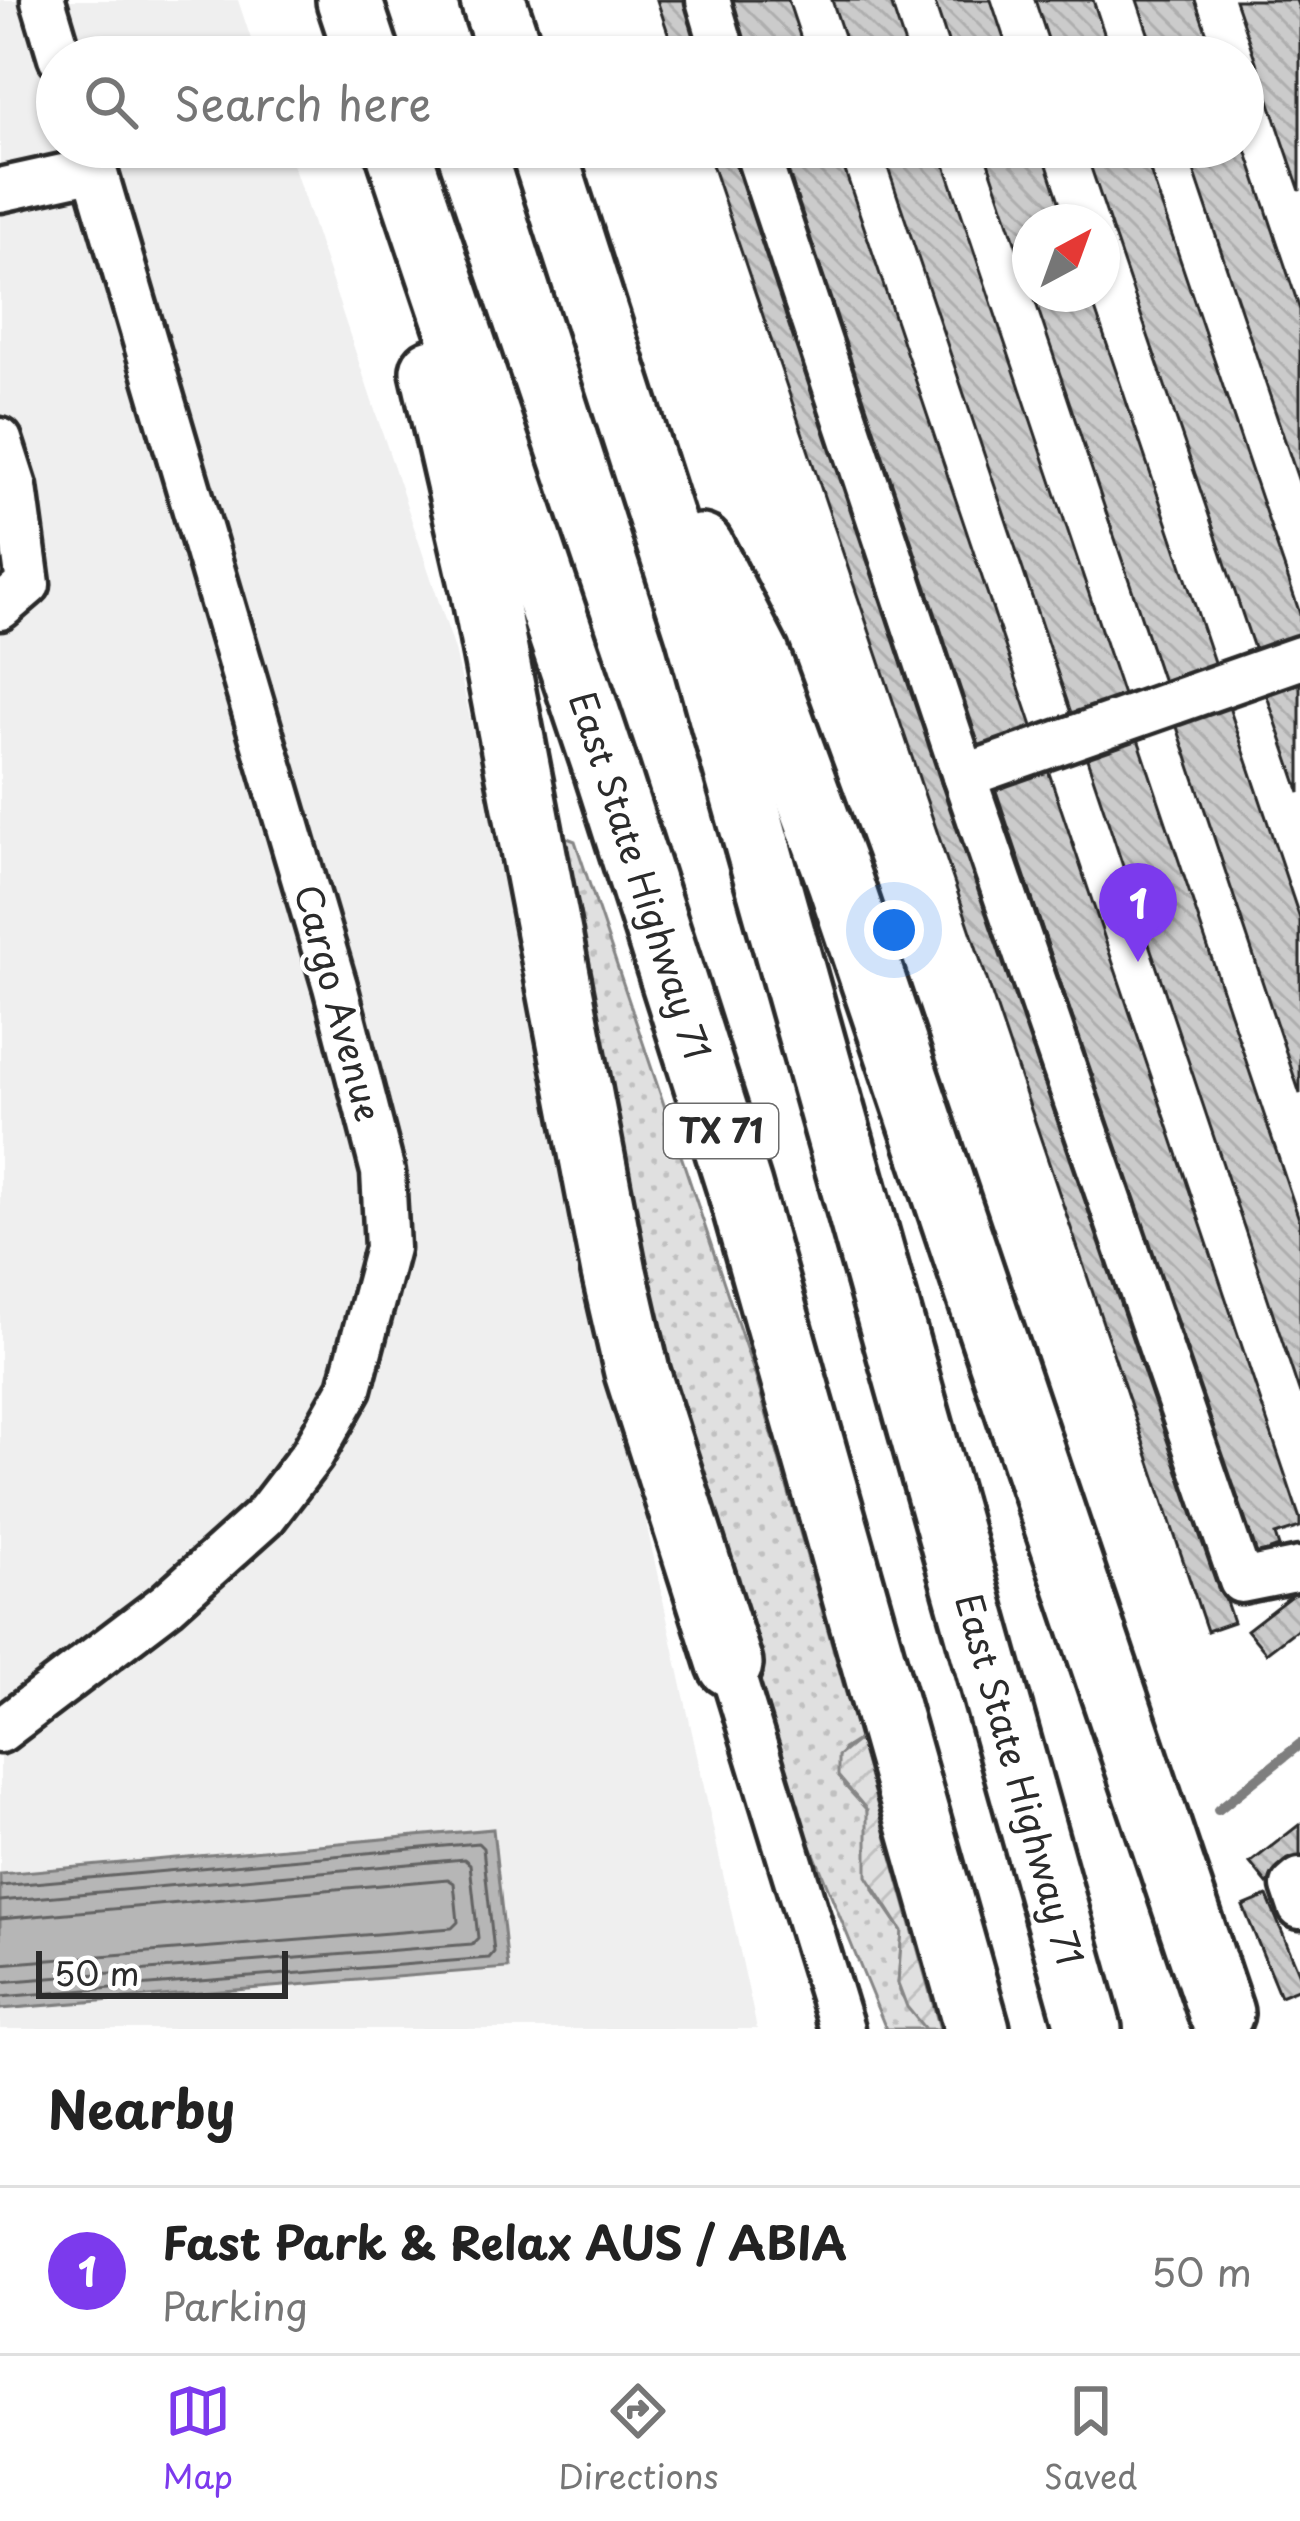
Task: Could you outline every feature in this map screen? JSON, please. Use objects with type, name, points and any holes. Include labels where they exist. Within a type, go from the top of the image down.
[{"type":"highway","points":[[349,0],[361,36]]},
{"type":"highway","points":[[493,0],[505,36]]},
{"type":"highway","name":"East State Highway 71","points":[[404,168],[607,772],[739,1186],[977,2029]]},
{"type":"highway","name":"East State Highway 71","points":[[549,168],[698,633],[1089,2029]]},
{"type":"highway","points":[[429,243],[427,331],[433,369],[483,588],[614,1272],[637,1372],[730,1664]]},
{"type":"highway","points":[[630,426],[758,655],[863,946],[1224,2021]]},
{"type":"highway","points":[[1048,1882],[1110,2029]]},
{"type":"street","points":[[43,0],[54,36]]},
{"type":"street","points":[[708,0],[719,36]]},
{"type":"street","points":[[0,190],[63,168]]},
{"type":"street","name":"Cargo Avenue","points":[[0,1731],[167,1604],[265,1516],[312,1455],[350,1388],[387,1248],[383,1172],[335,986],[94,168]]},
{"type":"street","points":[[762,168],[1240,1581],[1300,1569]]},
{"type":"street","points":[[0,440],[28,584],[0,608]]},
{"type":"street","points":[[964,776],[1300,658]]},
{"type":"street","points":[[730,1664],[842,2029]]},
{"type":"street","points":[[1300,1880],[1293,1886],[1300,1907]]},
{"type":"shaded area","points":[[0,0],[238,0],[250,36],[36,36],[36,168],[294,168],[455,650],[757,2029],[0,2029]]},
{"type":"shaded area","points":[[562,836],[575,841],[756,1378],[859,1739],[843,1749],[845,1786],[867,1810],[874,1890],[902,1931],[898,1983],[925,2029],[886,2029],[804,1829],[669,1416]]},
{"type":"shaded area","points":[[859,1739],[940,2029],[925,2029],[907,2007],[898,1983],[902,1931],[867,1876],[867,1810],[838,1776],[838,1756]]},
{"type":"water","points":[[493,1829],[508,1968],[0,2009],[0,1874]]},
{"type":"building","points":[[657,0],[686,0],[698,36],[669,36]]},
{"type":"building","points":[[728,0],[788,0],[800,36],[740,36]]},
{"type":"building","points":[[832,0],[890,0],[902,36],[844,36]]},
{"type":"building","points":[[934,0],[991,0],[1003,36],[946,36]]},
{"type":"building","points":[[1035,0],[1093,0],[1105,36],[1047,36]]},
{"type":"building","points":[[1137,0],[1195,0],[1208,36],[1149,36]]},
{"type":"building","points":[[1235,0],[1296,0],[1300,11],[1300,191],[1264,85],[1264,36],[1247,36]]},
{"type":"building","points":[[713,168],[742,168],[1233,1622],[1207,1631]]},
{"type":"building","points":[[784,168],[844,168],[1033,729],[979,747]]},
{"type":"building","points":[[888,168],[946,168],[1124,698],[1072,716]]},
{"type":"building","points":[[990,168],[1048,168],[1060,204],[1012,204],[1012,233]]},
{"type":"building","points":[[1091,168],[1149,168],[1300,614],[1300,639],[1256,654],[1120,253],[1120,204],[1103,204]]},
{"type":"building","points":[[1193,168],[1252,168],[1300,310],[1300,485]]},
{"type":"building","points":[[1039,312],[1096,312],[1216,668],[1164,685]]},
{"type":"building","points":[[1300,682],[1300,793],[1266,693]]},
{"type":"building","points":[[1229,707],[1300,919],[1300,1094],[1176,724]]},
{"type":"building","points":[[1137,736],[1300,1222],[1300,1394],[1085,753]]},
{"type":"building","points":[[1047,767],[1300,1519],[1300,1527],[1275,1535],[1279,1547],[1253,1556],[994,785]]},
{"type":"building","points":[[1300,1589],[1300,1627],[1266,1653],[1247,1630]]},
{"type":"building","points":[[1300,1824],[1300,1859],[1267,1884],[1250,1863]]},
{"type":"building","points":[[1267,1896],[1300,1975],[1300,1988],[1280,1996],[1243,1906]]},
{"type":"waterway","points":[[1218,1810],[1300,1744]]},
{"type":"place","name":"Fast Park & Relax AUS / ABIA","points":[[1138,962]]}]
